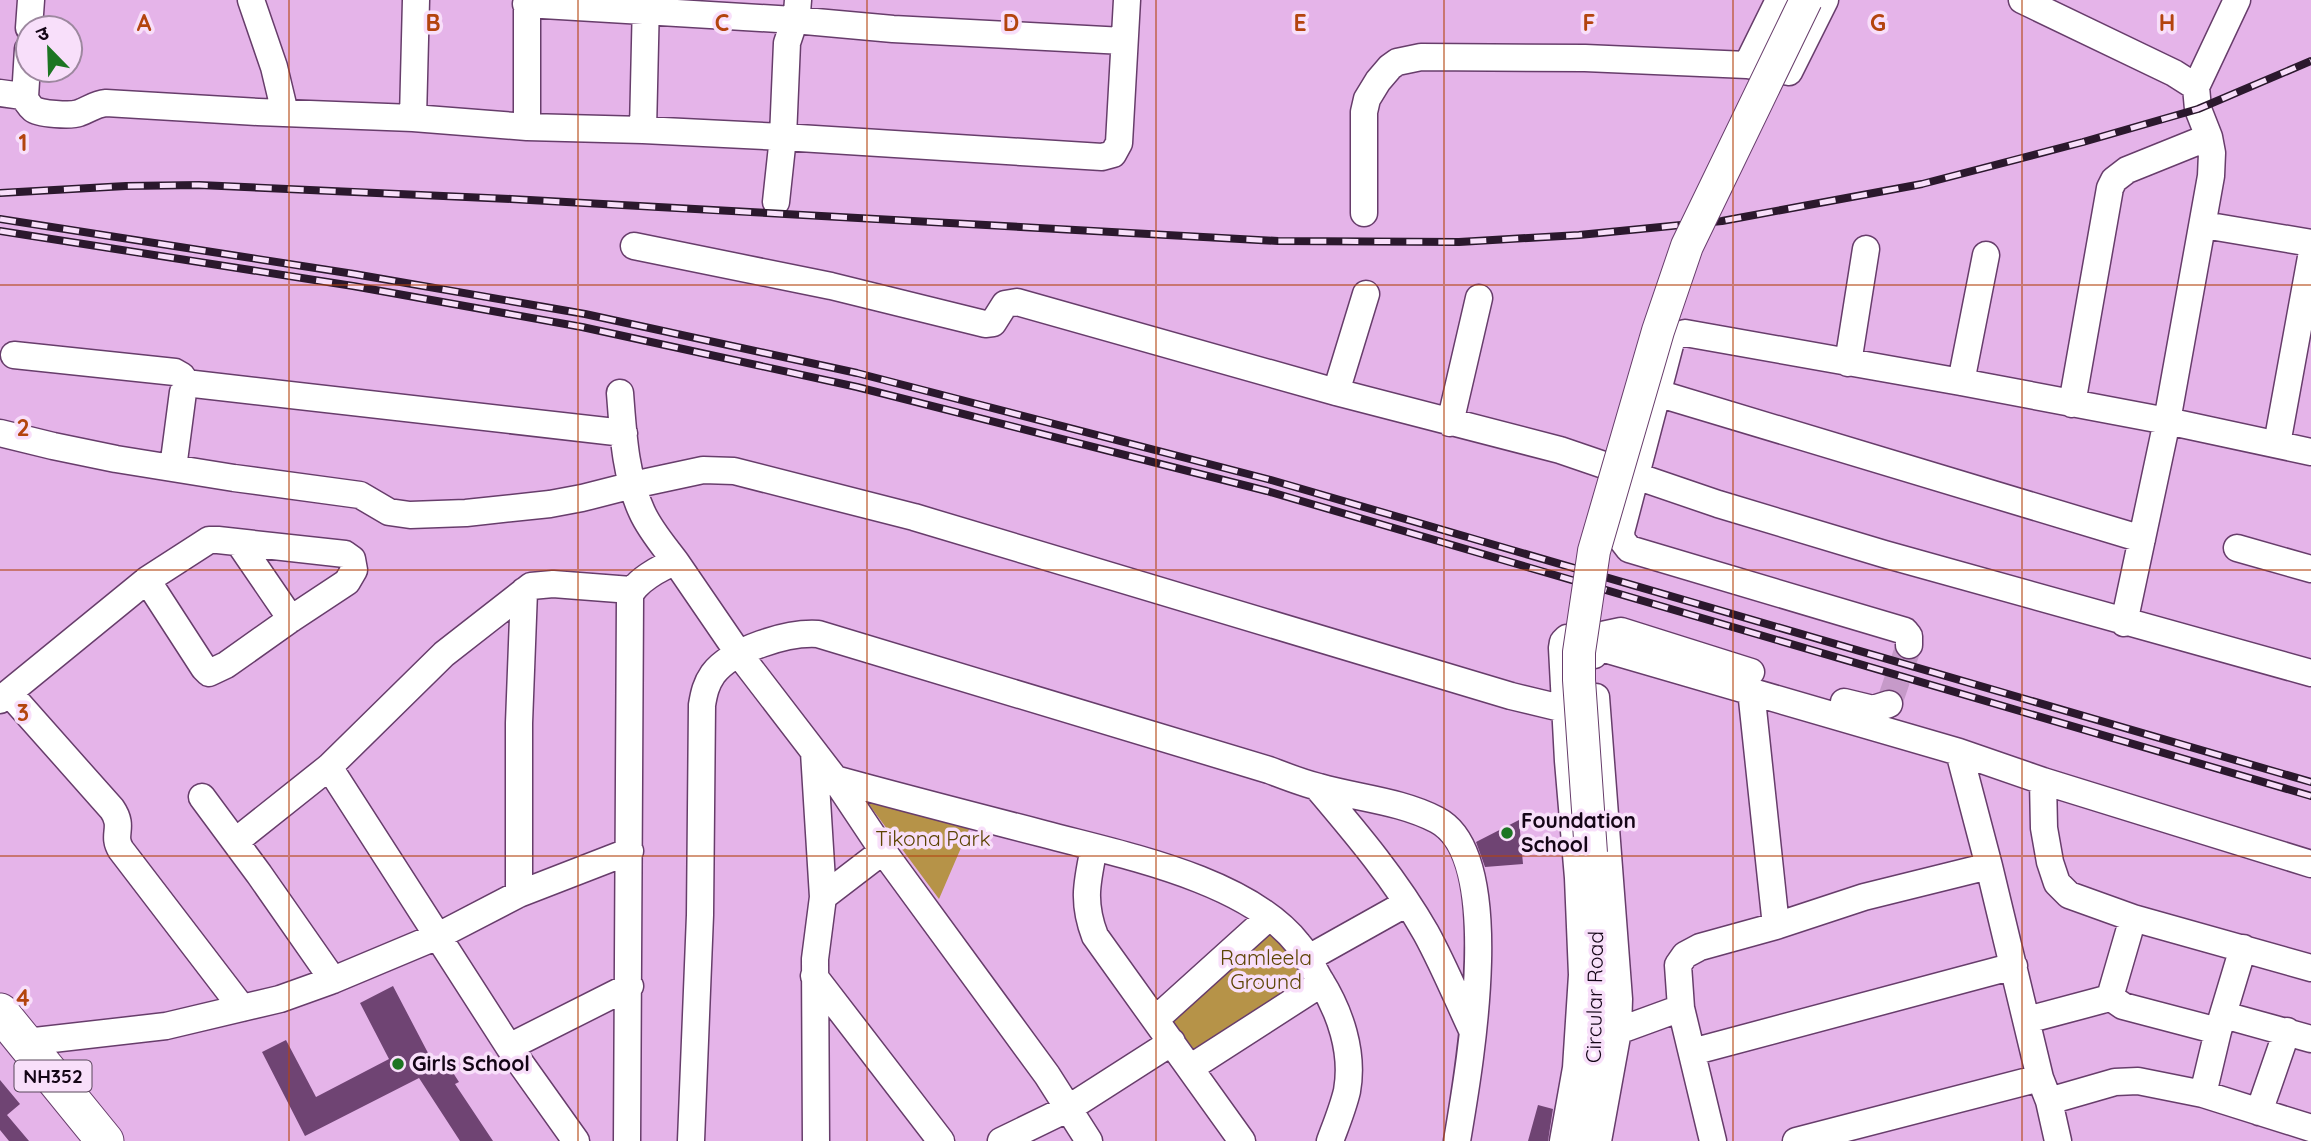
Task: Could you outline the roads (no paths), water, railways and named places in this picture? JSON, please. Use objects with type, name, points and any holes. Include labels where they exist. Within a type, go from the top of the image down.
[{"type":"highway","name":"NH352","points":[[0,1012],[105,1141]]},
{"type":"main road","name":"Circular Road","points":[[1582,1141],[1595,1060],[1600,1001],[1579,680],[1579,652],[1594,551],[1658,331],[1687,246],[1806,0]]},
{"type":"street","points":[[251,0],[274,67],[285,113]]},
{"type":"street","points":[[413,118],[416,0]]},
{"type":"street","points":[[13,95],[34,110],[66,115],[77,114],[91,106],[106,103],[413,118],[527,127],[783,137],[1084,158],[1113,154],[1119,143],[1127,0]]},
{"type":"street","points":[[1747,65],[1779,0]]},
{"type":"street","points":[[1364,213],[1365,105],[1378,81],[1397,62],[1421,57],[1585,58],[1747,65],[1789,72],[1825,0]]},
{"type":"street","points":[[2022,0],[2174,73],[2196,87]]},
{"type":"street","points":[[2124,623],[2166,421],[2213,165],[2196,87],[2237,0]]},
{"type":"street","points":[[527,127],[526,2],[796,10],[893,29],[1124,41]]},
{"type":"street","points":[[643,130],[646,5]]},
{"type":"street","points":[[776,202],[783,137],[786,43],[796,10]]},
{"type":"street","points":[[2072,404],[2110,188],[2114,180],[2127,170],[2209,137]]},
{"type":"street","points":[[2204,225],[2311,243]]},
{"type":"street","points":[[634,246],[831,286],[985,324],[993,323],[1005,304],[1017,302],[1336,392],[1560,450],[1769,520],[2124,623],[2311,673]]},
{"type":"street","points":[[1848,362],[1866,249]]},
{"type":"street","points":[[1961,382],[1986,255]]},
{"type":"street","points":[[2277,444],[2311,257]]},
{"type":"street","points":[[1336,392],[1366,293]]},
{"type":"street","points":[[1450,423],[1479,298]]},
{"type":"street","points":[[1909,645],[1909,636],[1905,631],[1629,548],[1622,540],[1621,531],[1671,341],[1681,333],[1961,382],[2311,452]]},
{"type":"street","points":[[14,355],[175,372],[182,376],[187,387]]},
{"type":"street","points":[[173,468],[183,392],[194,384],[624,433]]},
{"type":"street","points":[[620,393],[633,485],[648,524],[739,654],[835,779],[883,851],[1047,1075],[1089,1141]]},
{"type":"street","points":[[1657,393],[2142,539]]},
{"type":"street","points":[[0,433],[53,446],[173,468],[360,495],[373,500],[385,510],[410,515],[466,513],[550,504],[715,469],[765,478],[914,517],[1511,696],[1565,709]]},
{"type":"street","points":[[147,580],[208,672],[214,672],[347,582],[354,570],[352,559],[345,554],[239,542],[218,540],[202,543],[147,580],[4,696],[112,809],[119,822],[116,836],[118,845],[242,1008]]},
{"type":"street","points":[[239,542],[290,619]]},
{"type":"street","points":[[2237,548],[2311,569]]},
{"type":"street","points":[[627,1141],[631,590],[676,562]]},
{"type":"street","points":[[236,841],[328,766],[433,664],[524,591],[537,585],[553,584],[631,590]]},
{"type":"street","points":[[519,894],[519,723],[524,591]]},
{"type":"street","points":[[1598,1141],[1618,1031],[1619,999],[1594,684],[1594,645],[1602,635],[1628,632],[1861,707],[1874,709],[1889,704]]},
{"type":"street","points":[[691,1141],[700,915],[702,705],[705,688],[713,674],[739,654],[782,637],[807,633],[818,634],[1269,769],[1317,787],[1422,814],[1447,826],[1465,856],[1476,901],[1478,974],[1457,1141]]},
{"type":"street","points":[[1563,1141],[1576,1068],[1582,975],[1578,878],[1565,709],[1563,642],[1567,638],[1959,752],[2043,781],[2311,864]]},
{"type":"street","points":[[1751,690],[1776,926]]},
{"type":"street","points":[[814,752],[823,897],[814,976],[816,1141]]},
{"type":"street","points":[[1959,752],[2058,1141]]},
{"type":"street","points":[[328,766],[509,1047],[576,1141]]},
{"type":"street","points":[[835,779],[1192,876],[1220,887],[1269,917],[1298,943],[1340,1019],[1348,1059],[1346,1091],[1330,1141]]},
{"type":"street","points":[[2043,781],[2044,828],[2050,862],[2057,883],[2069,895],[2133,918],[2311,968]]},
{"type":"street","points":[[1317,787],[1379,863],[1407,903],[1437,955],[1472,1032]]},
{"type":"street","points":[[202,797],[333,980]]},
{"type":"street","points":[[1094,848],[1086,891],[1089,920],[1095,936],[1242,1141]]},
{"type":"street","points":[[26,1042],[166,1026],[279,999],[333,980],[438,936],[519,894],[629,851]]},
{"type":"street","points":[[823,897],[883,851]]},
{"type":"street","points":[[1713,1141],[1681,1008],[1678,965],[1685,955],[1700,947],[1864,897],[1989,866]]},
{"type":"street","points":[[1307,959],[1407,903]]},
{"type":"street","points":[[1156,1019],[1269,917]]},
{"type":"street","points":[[2027,1020],[2110,996],[2133,918]]},
{"type":"street","points":[[2203,1094],[2243,948]]},
{"type":"street","points":[[1692,1052],[2014,966]]},
{"type":"street","points":[[814,976],[941,1141]]},
{"type":"street","points":[[1191,1068],[1322,983]]},
{"type":"street","points":[[509,1047],[629,986]]},
{"type":"street","points":[[2110,996],[2123,1006],[2299,1035],[2259,1112]]},
{"type":"street","points":[[1618,1031],[1681,1008]]},
{"type":"street","points":[[1001,1141],[1069,1108],[1172,1042]]},
{"type":"street","points":[[1796,1141],[2045,1090],[2123,1081],[2138,1081],[2203,1094],[2311,1128]]},
{"type":"tunnel","points":[[1889,704],[1909,645]]},
{"type":"railway","points":[[0,193],[199,185],[511,199],[1278,241],[1459,242],[1579,235],[1722,221],[1922,184],[2198,109],[2311,61]]},
{"type":"railway","points":[[0,219],[354,274],[585,314],[857,373],[1271,480],[2311,782]]},
{"type":"railway","points":[[0,231],[353,286],[582,327],[857,387],[1267,491],[2311,796]]},
{"type":"place","name":"Foundation School","points":[[1507,833]]},
{"type":"place","name":"Girls School","points":[[398,1064]]},
{"type":"park label","name":"Tikona Park","points":[[933,839]]},
{"type":"park label","name":"Ramleela Ground","points":[[1266,970]]}]
